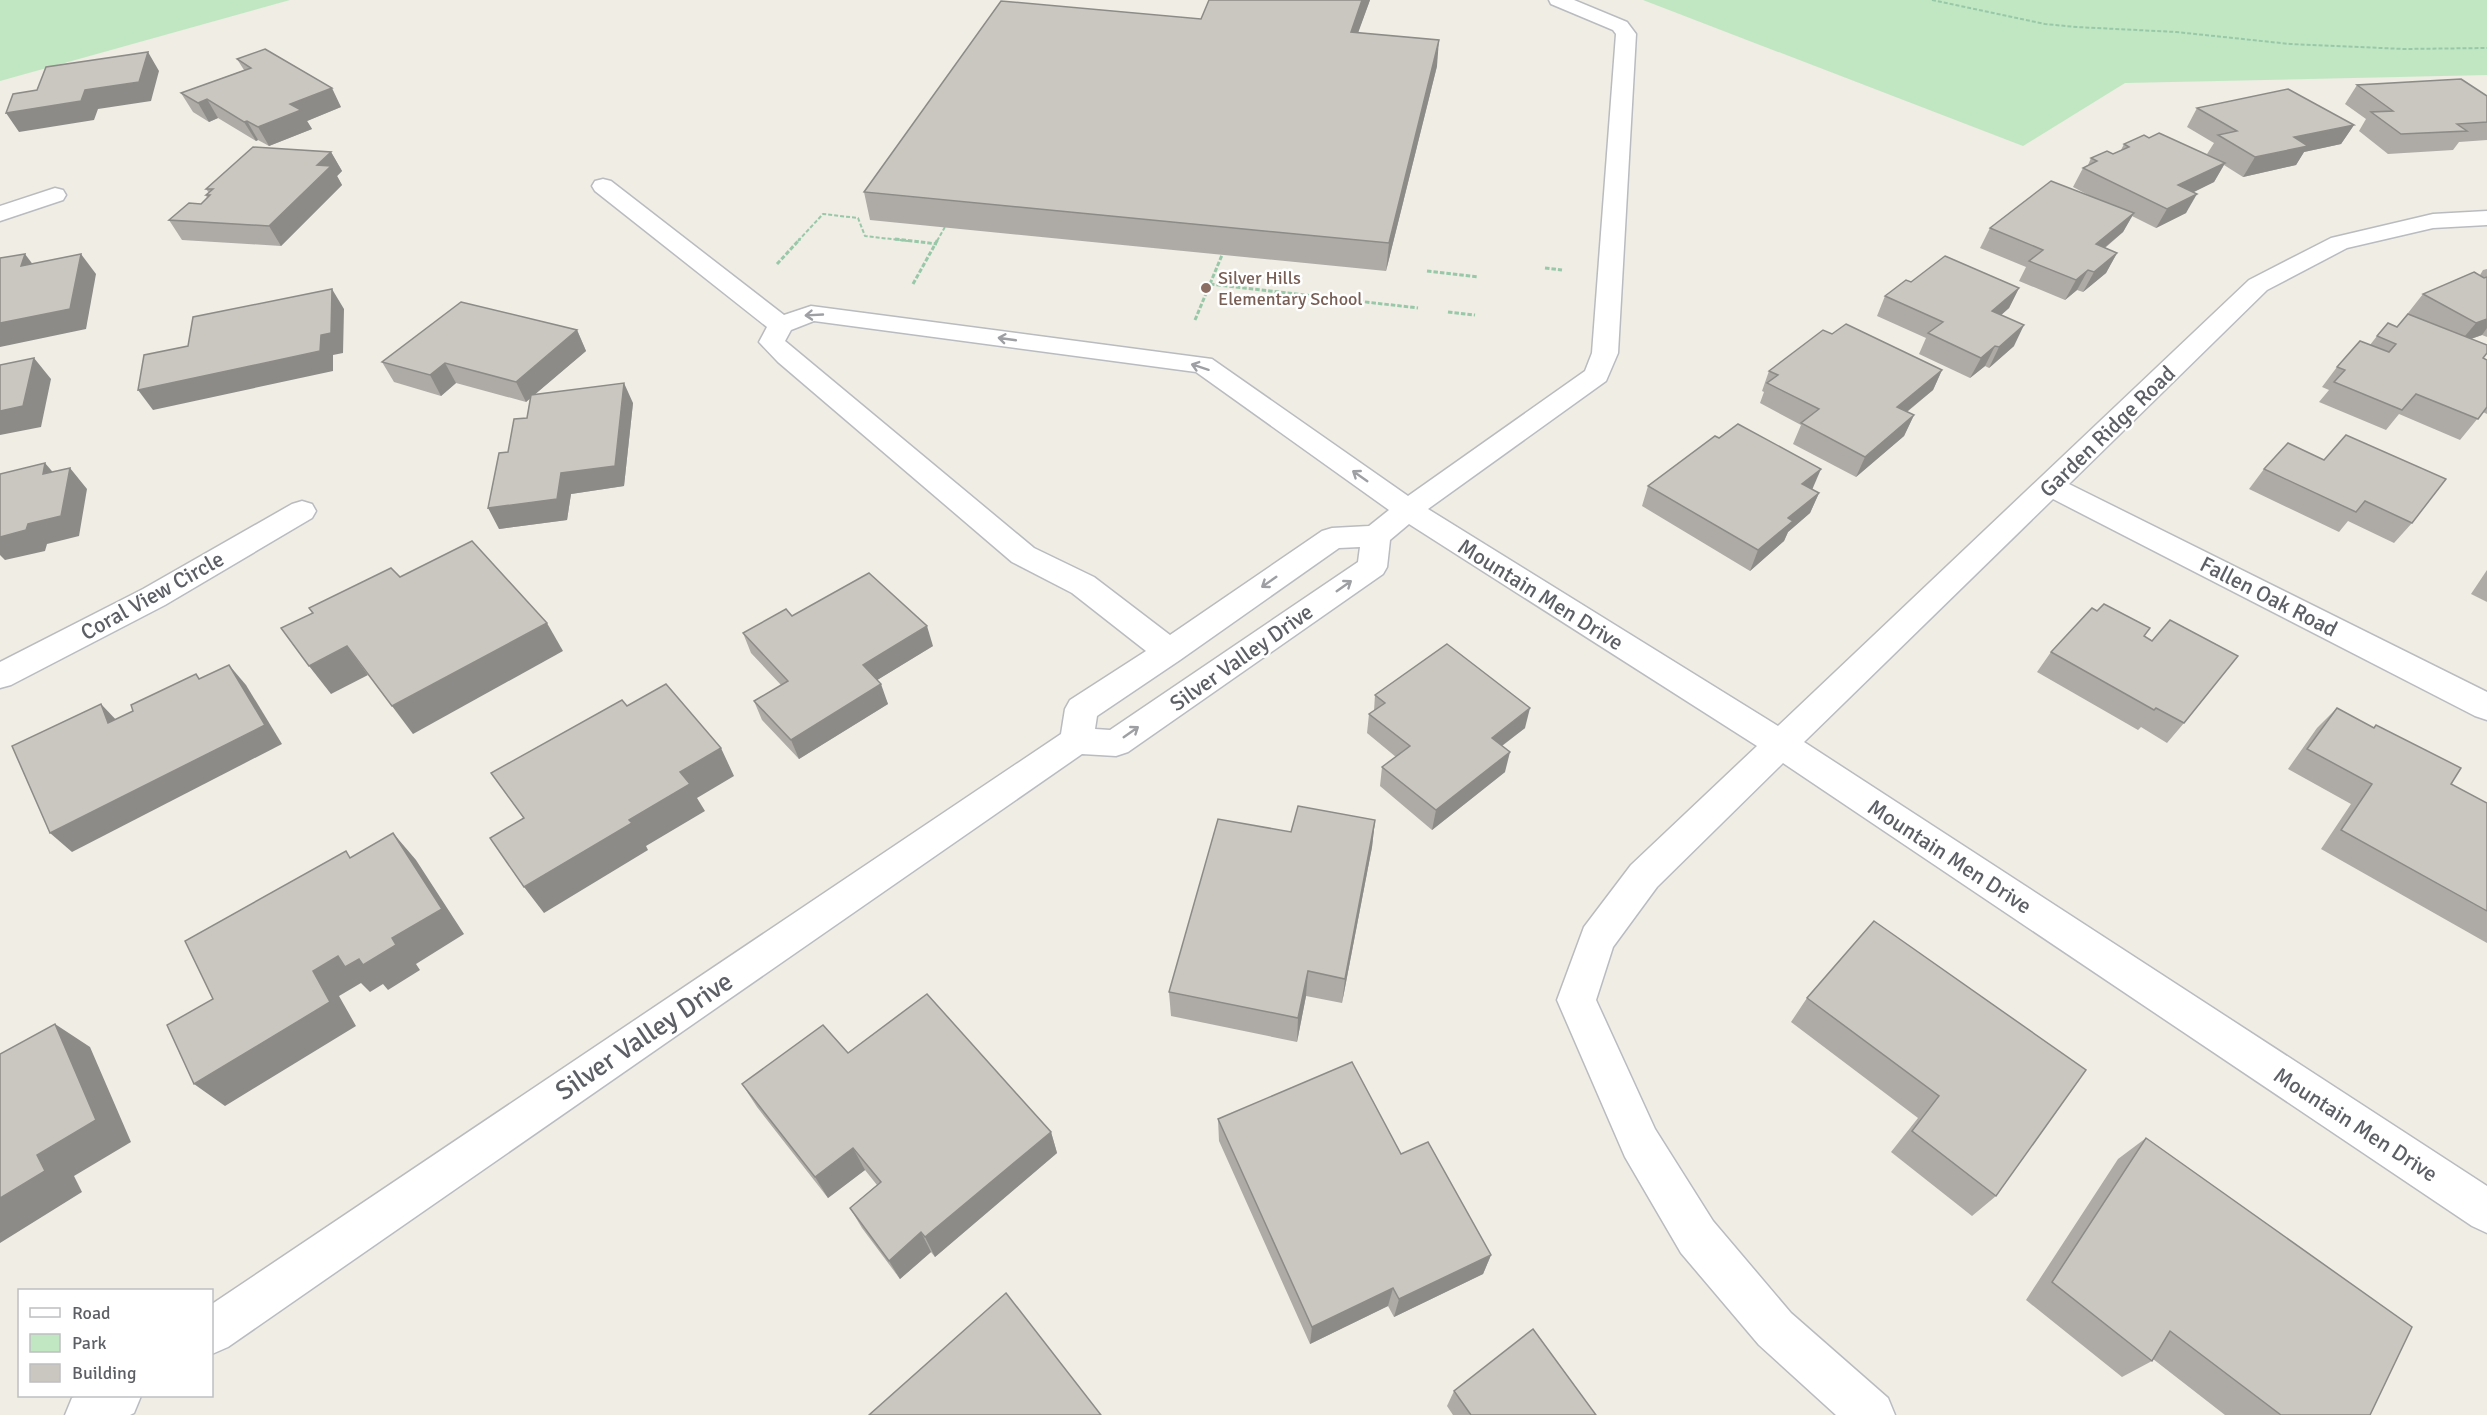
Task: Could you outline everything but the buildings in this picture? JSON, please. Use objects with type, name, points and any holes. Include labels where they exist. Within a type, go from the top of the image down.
[{"type":"street","points":[[1376,536],[1408,510],[1579,390],[1597,375],[1605,353],[1626,34],[1620,26],[1558,0]]},
{"type":"street","points":[[603,186],[781,325],[772,342],[787,357],[1023,555],[1083,585],[1169,652]]},
{"type":"street","points":[[0,214],[55,195]]},
{"type":"street","name":"Garden Ridge Road","points":[[1871,1415],[1775,1329],[1697,1237],[1640,1143],[1576,1000],[1597,939],[1644,876],[2258,285],[2339,243],[2433,221],[2487,218]]},
{"type":"street","name":"Mountain Men Drive","points":[[781,325],[811,313],[1203,365],[1408,510],[1782,745],[2487,1211]]},
{"type":"street","name":"Fallen Oak Road","points":[[2050,486],[2487,707]]},
{"type":"street","name":"Coral View Circle","points":[[0,676],[154,597],[302,511]]},
{"type":"street","name":"Silver Valley Drive","points":[[213,1330],[1076,741],[1116,743],[1136,730],[1372,567],[1376,536],[1332,538],[1169,652],[1082,709],[1076,741]]},
{"type":"street","points":[[89,1415],[114,1397]]},
{"type":"path","points":[[1932,0],[2045,24],[2076,27],[2176,32],[2289,44],[2404,49],[2487,48]]},
{"type":"path","points":[[777,264],[823,214],[858,218],[865,236],[937,244]]},
{"type":"path","points":[[910,289],[945,227]]},
{"type":"path","points":[[1195,322],[1222,255]]},
{"type":"path","points":[[1427,271],[1478,277]]},
{"type":"path","points":[[1210,284],[1418,308]]},
{"type":"path","points":[[1448,312],[1475,315]]},
{"type":"green space","points":[[0,0],[290,0],[0,81]]},
{"type":"green space","points":[[1643,0],[2487,0],[2487,75],[2125,83],[2023,146]]},
{"type":"place","name":"Silver Hills Elementary School","points":[[1206,288]]}]
